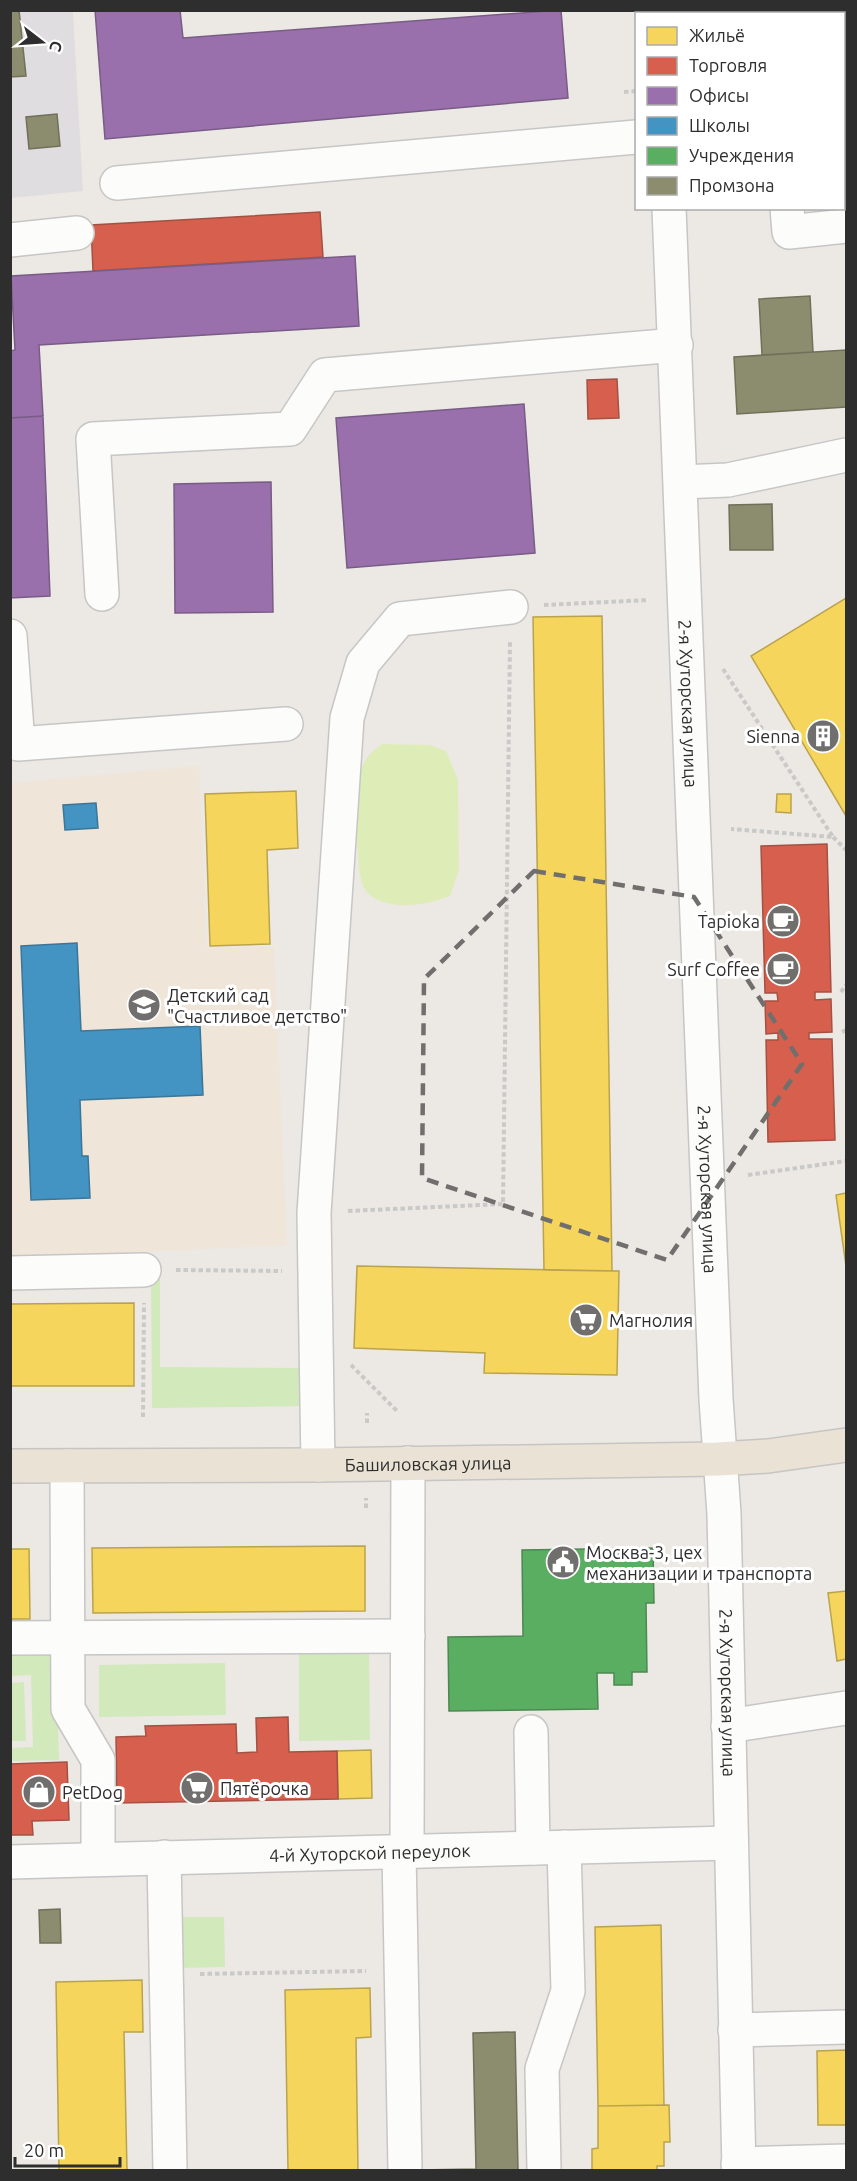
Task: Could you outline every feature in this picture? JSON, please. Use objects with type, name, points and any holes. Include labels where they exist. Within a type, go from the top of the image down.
[{"type":"main road","name":"Башиловская улица","points":[[10,1466],[318,1465],[718,1459],[768,1456],[846,1445]]},
{"type":"street","points":[[117,183],[635,137]]},
{"type":"street","name":"2-я Хуторская улица","points":[[669,210],[718,1459],[724,1514],[739,2167]]},
{"type":"street","points":[[787,210],[789,232],[846,226]]},
{"type":"street","points":[[10,240],[77,233]]},
{"type":"street","points":[[102,594],[93,439],[290,429],[325,375],[676,345]]},
{"type":"street","points":[[681,482],[728,480],[846,455]]},
{"type":"street","points":[[318,1465],[314,1212],[347,718],[363,663],[400,619],[511,607]]},
{"type":"street","points":[[10,636],[18,744],[286,724]]},
{"type":"street","points":[[10,1273],[144,1270]]},
{"type":"street","points":[[405,2170],[402,1970],[408,1636],[408,1463]]},
{"type":"street","points":[[67,1466],[68,1709],[98,1760],[98,1859]]},
{"type":"street","points":[[10,1638],[408,1636]]},
{"type":"street","points":[[728,1726],[846,1708]]},
{"type":"street","points":[[531,1732],[568,1991],[542,2069],[544,2170]]},
{"type":"street","name":"4-й Хуторской переулок","points":[[10,1862],[730,1843]]},
{"type":"street","points":[[164,1857],[170,2170]]},
{"type":"street","points":[[735,2030],[846,2027]]},
{"type":"street","points":[[739,2167],[846,2161]]},
{"type":"path","points":[[624,92],[635,91]]},
{"type":"path","points":[[314,1212],[503,1204],[511,607],[649,600]]},
{"type":"path","points":[[723,669],[833,837],[846,850]]},
{"type":"path","points":[[731,829],[833,837]]},
{"type":"path","points":[[841,992],[846,985]]},
{"type":"path","points":[[748,1175],[846,1161]]},
{"type":"path","points":[[143,1417],[144,1270],[316,1271]]},
{"type":"path","points":[[316,1331],[398,1412]]},
{"type":"path","points":[[367,1413],[367,1423]]},
{"type":"path","points":[[366,1497],[366,1508]]},
{"type":"path","points":[[166,1975],[402,1970]]},
{"type":"highlighted area","points":[[534,871],[694,897],[802,1064],[667,1260],[422,1178],[424,979]]},
{"type":"shaded area","points":[[11,11],[73,11],[83,191],[11,198]]},
{"type":"shaded area","name":"Детский сад \"Счастливое детство\"","points":[[199,766],[207,948],[274,947],[287,1245],[11,1258],[10,783]]},
{"type":"green space","points":[[382,744],[430,745],[446,751],[458,780],[459,870],[450,896],[416,904],[392,904],[371,896],[364,888],[361,880],[358,847],[357,807],[360,774],[371,753]]},
{"type":"green space","points":[[151,1277],[160,1277],[160,1367],[308,1368],[309,1406],[152,1408]]},
{"type":"green space","points":[[56,1645],[59,1760],[11,1761],[10,1748],[33,1747],[31,1675],[11,1676],[11,1646]]},
{"type":"green space","points":[[369,1652],[370,1740],[299,1741],[299,1653]]},
{"type":"green space","points":[[225,1663],[226,1715],[99,1717],[99,1665]]},
{"type":"green space","points":[[24,1682],[26,1741],[11,1741],[11,1683]]},
{"type":"green space","points":[[177,1917],[224,1917],[225,1967],[178,1968]]},
{"type":"building: Жильё","name":"Sienna","points":[[846,598],[846,816],[751,656]]},
{"type":"building: Жильё","points":[[602,616],[612,1271],[544,1270],[533,617]]},
{"type":"building: Жильё","points":[[296,791],[298,848],[267,850],[270,944],[210,946],[205,794]]},
{"type":"building: Жильё","points":[[777,794],[791,794],[791,813],[776,812]]},
{"type":"building: Жильё","points":[[846,1193],[846,1266],[836,1195]]},
{"type":"building: Жильё","points":[[357,1266],[619,1271],[617,1375],[484,1373],[485,1353],[354,1348]]},
{"type":"building: Жильё","points":[[134,1303],[134,1386],[10,1386],[10,1304]]},
{"type":"building: Жильё","points":[[365,1546],[365,1611],[93,1613],[92,1548]]},
{"type":"building: Жильё","points":[[10,1549],[29,1549],[30,1619],[10,1619]]},
{"type":"building: Жильё","points":[[846,1591],[846,1659],[837,1661],[828,1593]]},
{"type":"building: Жильё","points":[[371,1750],[372,1798],[338,1799],[337,1751]]},
{"type":"building: Жильё","points":[[661,1925],[664,2105],[598,2106],[595,1927]]},
{"type":"building: Жильё","points":[[142,1980],[143,2032],[124,2032],[127,2170],[59,2170],[56,1982]]},
{"type":"building: Жильё","points":[[370,1988],[371,2037],[356,2038],[358,2170],[288,2170],[285,1990]]},
{"type":"building: Жильё","points":[[846,2050],[846,2125],[818,2125],[817,2051]]},
{"type":"building: Жильё","points":[[669,2105],[670,2142],[664,2142],[664,2166],[657,2166],[657,2170],[592,2170],[592,2149],[598,2148],[598,2106]]},
{"type":"building: Торговля","points":[[794,10],[846,10],[846,161],[845,12],[794,12]]},
{"type":"building: Торговля","points":[[320,212],[323,257],[93,271],[91,225]]},
{"type":"building: Торговля","points":[[617,379],[619,418],[588,419],[587,380]]},
{"type":"building: Торговля","points":[[827,844],[831,992],[815,992],[815,1000],[831,999],[832,1032],[809,1033],[809,1039],[832,1039],[835,1140],[768,1142],[766,1040],[778,1040],[778,1033],[766,1034],[765,1001],[778,1001],[777,993],[765,993],[761,846]]},
{"type":"building: Торговля","points":[[288,1717],[289,1752],[337,1751],[338,1799],[117,1803],[116,1737],[146,1736],[145,1726],[236,1724],[237,1753],[257,1752],[256,1718]]},
{"type":"building: Торговля","name":"PetDog","points":[[67,1762],[69,1820],[32,1821],[33,1835],[10,1835],[10,1764]]},
{"type":"building: Офисы","points":[[95,10],[180,10],[183,38],[561,10],[568,98],[105,139]]},
{"type":"building: Офисы","points":[[355,256],[359,326],[39,345],[43,416],[10,418],[10,351],[15,350],[11,276]]},
{"type":"building: Офисы","points":[[524,404],[535,553],[347,568],[336,418]]},
{"type":"building: Офисы","points":[[43,416],[50,596],[10,598],[10,418]]},
{"type":"building: Офисы","points":[[271,482],[273,612],[175,613],[174,484]]},
{"type":"building: Школы","points":[[96,803],[98,828],[65,830],[63,805]]},
{"type":"building: Школы","points":[[77,943],[81,1031],[200,1026],[203,1095],[80,1100],[82,1156],[88,1156],[90,1198],[31,1200],[21,946]]},
{"type":"building: Учреждения","points":[[653,1548],[654,1603],[646,1603],[647,1672],[632,1672],[632,1685],[614,1685],[614,1673],[597,1673],[598,1709],[449,1711],[448,1637],[523,1636],[522,1550]]},
{"type":"building: Промзона","points":[[10,10],[19,10],[26,76],[10,77]]},
{"type":"building: Промзона","points":[[57,114],[60,146],[29,149],[26,117]]},
{"type":"building: Промзона","points":[[810,296],[813,352],[762,355],[759,299]]},
{"type":"building: Промзона","points":[[846,350],[846,407],[737,414],[734,357]]},
{"type":"building: Промзона","points":[[772,504],[773,550],[730,550],[729,505]]},
{"type":"building: Промзона","points":[[60,1909],[61,1943],[40,1943],[39,1910]]},
{"type":"building: Промзона","points":[[515,2032],[518,2170],[418,2170],[476,2169],[473,2033]]},
{"type":"place","name":"Sienna","points":[[823,736]]},
{"type":"place","name":"Tapioka","points":[[783,921]]},
{"type":"place","name":"Surf Coffee","points":[[783,969]]},
{"type":"place","name":"Детский сад \"Счастливое детство\"","points":[[144,1005]]},
{"type":"place","name":"Магнолия","points":[[586,1320]]},
{"type":"place","name":"Москва-3, цех механизации и транспорта","points":[[563,1562]]},
{"type":"place","name":"Пятёрочка","points":[[197,1788]]},
{"type":"place","name":"PetDog","points":[[39,1792]]}]
